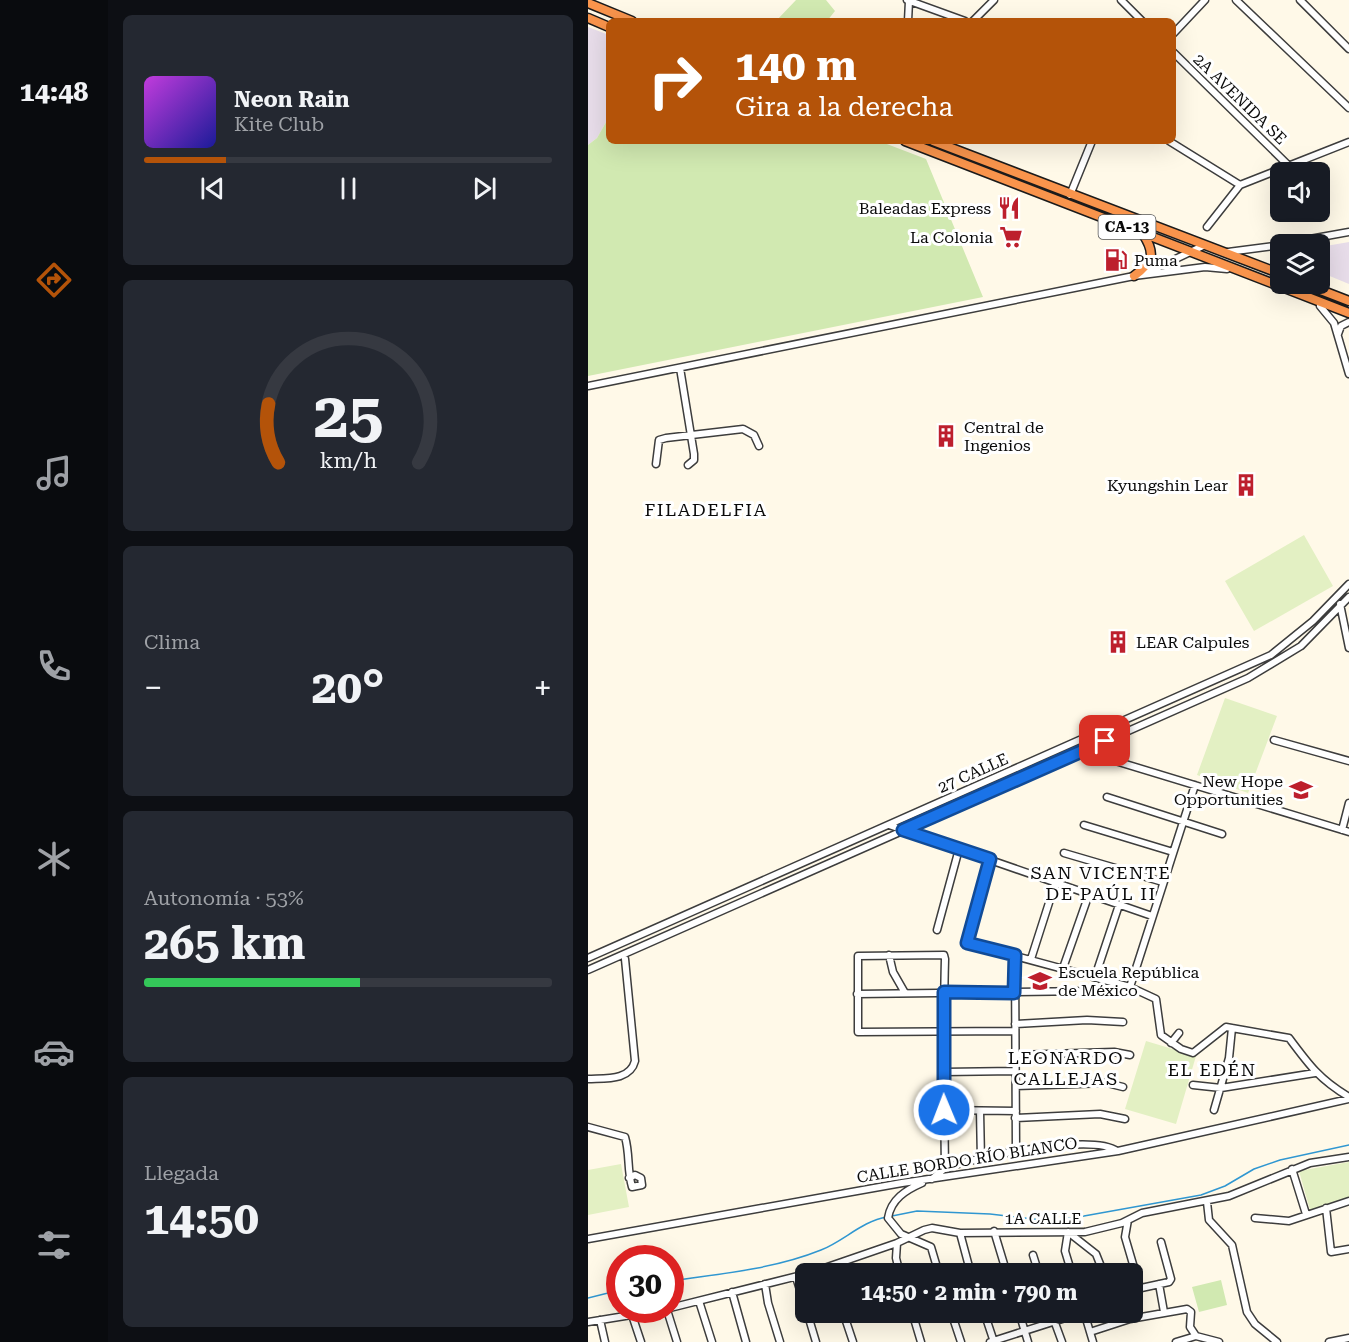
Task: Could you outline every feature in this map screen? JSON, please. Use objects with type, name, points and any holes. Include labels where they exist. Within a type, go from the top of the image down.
[{"type":"highway","points":[[588,3],[625,18]]},
{"type":"highway","points":[[588,18],[606,26]]},
{"type":"highway","name":"CA-13","points":[[913,144],[1233,270],[1349,313]]},
{"type":"highway","name":"CA-13","points":[[941,144],[1270,270]]},
{"type":"highway","points":[[1079,208],[1084,204],[1131,221],[1146,223]]},
{"type":"highway","points":[[1138,276],[1153,257],[1150,244],[1143,233]]},
{"type":"highway","points":[[1330,293],[1349,301]]},
{"type":"highway","points":[[1306,297],[1349,320]]},
{"type":"street","points":[[976,18],[994,0]]},
{"type":"street","points":[[1120,0],[1139,18]]},
{"type":"street","points":[[1176,31],[1205,0]]},
{"type":"street","points":[[1236,0],[1349,108]]},
{"type":"street","points":[[1300,0],[1349,49]]},
{"type":"street","points":[[908,18],[908,1],[956,18]]},
{"type":"street","name":"2A AVENIDA SE","points":[[1176,55],[1286,162]]},
{"type":"street","points":[[1297,162],[1349,142]]},
{"type":"street","points":[[1070,195],[1091,144]]},
{"type":"street","points":[[1173,144],[1240,185]]},
{"type":"street","points":[[1207,226],[1240,185],[1270,173]]},
{"type":"street","points":[[1330,236],[1349,232]]},
{"type":"street","points":[[1138,276],[1205,245]]},
{"type":"street","points":[[1224,253],[1270,247]]},
{"type":"street","points":[[588,386],[1138,276],[1205,267],[1233,270]]},
{"type":"street","points":[[1320,306],[1330,316],[1349,374]]},
{"type":"street","points":[[1337,334],[1341,326],[1349,320]]},
{"type":"street","points":[[680,368],[694,460],[688,465]]},
{"type":"street","points":[[656,464],[659,440],[743,429],[754,435],[759,446]]},
{"type":"street","name":"27 CALLE","points":[[588,958],[1267,657],[1289,643],[1349,584]]},
{"type":"street","points":[[1339,595],[1349,648]]},
{"type":"street","name":"27 CALLE","points":[[588,970],[1271,666],[1291,654],[1315,634],[1349,597]]},
{"type":"street","points":[[1289,643],[1291,654]]},
{"type":"street","points":[[1267,657],[1271,666]]},
{"type":"street","points":[[1083,740],[1099,756],[1345,831],[1349,803]]},
{"type":"street","points":[[1274,740],[1349,761]]},
{"type":"street","points":[[1130,987],[1195,785]]},
{"type":"street","points":[[1107,797],[1222,834]]},
{"type":"street","points":[[889,825],[1152,916]]},
{"type":"street","points":[[1084,825],[1173,852]]},
{"type":"street","points":[[937,930],[959,849]]},
{"type":"street","points":[[1064,853],[1163,882]]},
{"type":"street","points":[[990,859],[967,943],[1130,987],[1156,999],[1161,1035],[1171,1043],[1195,1053],[1223,1028],[1290,1038],[1315,1073],[1326,1084],[1349,1098]]},
{"type":"street","points":[[1031,959],[1055,884]]},
{"type":"street","points":[[1064,968],[1089,894]]},
{"type":"street","points":[[709,904],[711,915]]},
{"type":"street","points":[[1095,977],[1119,904]]},
{"type":"street","points":[[889,955],[893,972],[905,993]]},
{"type":"street","points":[[945,1169],[944,1110],[944,1032],[944,992],[944,955],[858,956],[858,1032],[944,1032],[1015,1028],[1087,1020],[1123,1022]]},
{"type":"street","points":[[1015,955],[1016,1152]]},
{"type":"street","points":[[588,1079],[616,1077],[628,1073],[633,1068],[635,1061],[626,959]]},
{"type":"street","points":[[857,994],[1090,991]]},
{"type":"street","points":[[1214,1110],[1229,1058],[1232,1028]]},
{"type":"street","points":[[1171,1043],[1179,1033]]},
{"type":"street","points":[[1015,1055],[1114,1052],[1130,1055]]},
{"type":"street","points":[[944,1072],[1016,1071]]},
{"type":"street","points":[[1193,1085],[1221,1088],[1315,1073]]},
{"type":"street","points":[[1016,1086],[1107,1083],[1124,1087]]},
{"type":"street","name":"CALLE BORDO RÍO BLANCO","points":[[588,1239],[930,1180],[1118,1151],[1349,1098]]},
{"type":"street","points":[[944,1110],[1016,1115],[1100,1114],[1125,1119]]},
{"type":"street","points":[[980,1111],[981,1160]]},
{"type":"street","points":[[588,1127],[625,1137],[629,1150],[629,1178]]},
{"type":"street","points":[[936,1263],[931,1247],[895,1229],[888,1218],[903,1193],[930,1180],[945,1169],[1016,1152],[1077,1143],[1109,1145],[1118,1151]]},
{"type":"street","name":"1A CALLE","points":[[847,1263],[911,1237],[915,1233],[933,1228],[960,1233],[1068,1232],[1099,1229],[1142,1213],[1229,1196],[1292,1169],[1349,1157]]},
{"type":"street","points":[[1292,1169],[1306,1214]]},
{"type":"street","points":[[1255,1218],[1289,1221],[1349,1201]]},
{"type":"street","points":[[1207,1202],[1209,1220],[1224,1233],[1234,1251],[1239,1285],[1247,1312],[1255,1324],[1276,1342]]},
{"type":"street","points":[[1326,1208],[1331,1252],[1349,1249]]},
{"type":"street","points":[[1129,1219],[1125,1237],[1130,1263]]},
{"type":"street","points":[[994,1232],[1004,1263]]},
{"type":"street","points":[[1069,1263],[1065,1251],[1068,1232],[1096,1254],[1100,1263]]},
{"type":"street","points":[[960,1233],[968,1263]]},
{"type":"street","points":[[1143,1287],[1169,1282],[1171,1279],[1161,1242]]},
{"type":"street","points":[[897,1243],[897,1263]]},
{"type":"street","points":[[1033,1255],[1036,1263]]},
{"type":"street","name":"1A CALLE","points":[[684,1305],[795,1277]]},
{"type":"street","points":[[765,1284],[768,1303],[780,1342]]},
{"type":"street","points":[[1159,1284],[1164,1312]]},
{"type":"street","points":[[732,1292],[746,1342]]},
{"type":"street","points":[[699,1301],[712,1342]]},
{"type":"street","points":[[1143,1314],[1190,1310],[1190,1327],[1196,1336]]},
{"type":"street","points":[[588,1322],[606,1319]]},
{"type":"street","points":[[600,1320],[605,1342]]},
{"type":"street","points":[[634,1323],[640,1342]]},
{"type":"street","points":[[672,1323],[677,1342]]},
{"type":"street","points":[[810,1323],[816,1342]]},
{"type":"street","points":[[847,1323],[853,1342]]},
{"type":"street","points":[[915,1323],[921,1342]]},
{"type":"street","points":[[954,1323],[960,1342]]},
{"type":"street","points":[[987,1323],[993,1342],[1051,1323]]},
{"type":"street","points":[[1022,1323],[1028,1342]]},
{"type":"street","points":[[1054,1323],[1062,1342]]},
{"type":"street","points":[[1087,1323],[1094,1342]]},
{"type":"street","points":[[1090,1332],[1112,1323]]},
{"type":"street","points":[[1176,1342],[1196,1336],[1219,1342]]},
{"type":"street","points":[[1329,1342],[1349,1338]]},
{"type":"shaded area","points":[[588,27],[606,34],[606,122],[597,138],[588,145]]},
{"type":"shaded area","points":[[1349,242],[1349,284],[1330,276],[1330,245]]},
{"type":"green space","points":[[796,0],[826,0],[835,11],[829,18],[779,18]]},
{"type":"green space","points":[[606,122],[606,144],[887,144],[926,159],[983,297],[588,376],[588,145],[597,138]]},
{"type":"green space","points":[[1304,535],[1333,586],[1254,631],[1225,581]]},
{"type":"green space","points":[[1225,698],[1277,716],[1248,793],[1197,775]]},
{"type":"green space","points":[[1146,1041],[1196,1056],[1176,1124],[1125,1109]]},
{"type":"green space","points":[[1349,1162],[1349,1198],[1310,1210],[1299,1171]]},
{"type":"green space","points":[[621,1164],[629,1207],[588,1215],[588,1170]]},
{"type":"green space","points":[[1221,1280],[1227,1305],[1199,1312],[1192,1287]]},
{"type":"waterway","points":[[892,1216],[917,1211],[990,1214],[1050,1221],[1084,1216],[1201,1195],[1225,1186],[1254,1169],[1280,1160],[1349,1145]]},
{"type":"waterway","points":[[684,1279],[785,1262],[821,1250],[861,1227],[887,1217]]},
{"type":"waterway","points":[[588,1298],[606,1294]]},
{"type":"place","name":"Baleadas Express","points":[[1009,208]]},
{"type":"place","name":"La Colonia","points":[[1011,237]]},
{"type":"place","name":"Puma","points":[[1116,260]]},
{"type":"place","name":"Central de Ingenios","points":[[946,436]]},
{"type":"place","name":"Kyungshin Lear","points":[[1246,485]]},
{"type":"place","name":"LEAR Calpules","points":[[1118,642]]},
{"type":"place","name":"New Hope Opportunities","points":[[1301,790]]},
{"type":"place","name":"Escuela República de México","points":[[1040,981]]},
{"type":"district","name":"FILADELFIA","points":[[706,509]]},
{"type":"district","name":"SAN VICENTE DE PAÚL II","points":[[1101,882]]},
{"type":"district","name":"LEONARDO CALLEJAS","points":[[1066,1067]]},
{"type":"district","name":"EL EDÉN","points":[[1212,1069]]},
{"type":"route","points":[[944,1110],[944,992],[1014,993],[1015,955],[967,943],[990,859],[903,830],[1105,741]]}]
